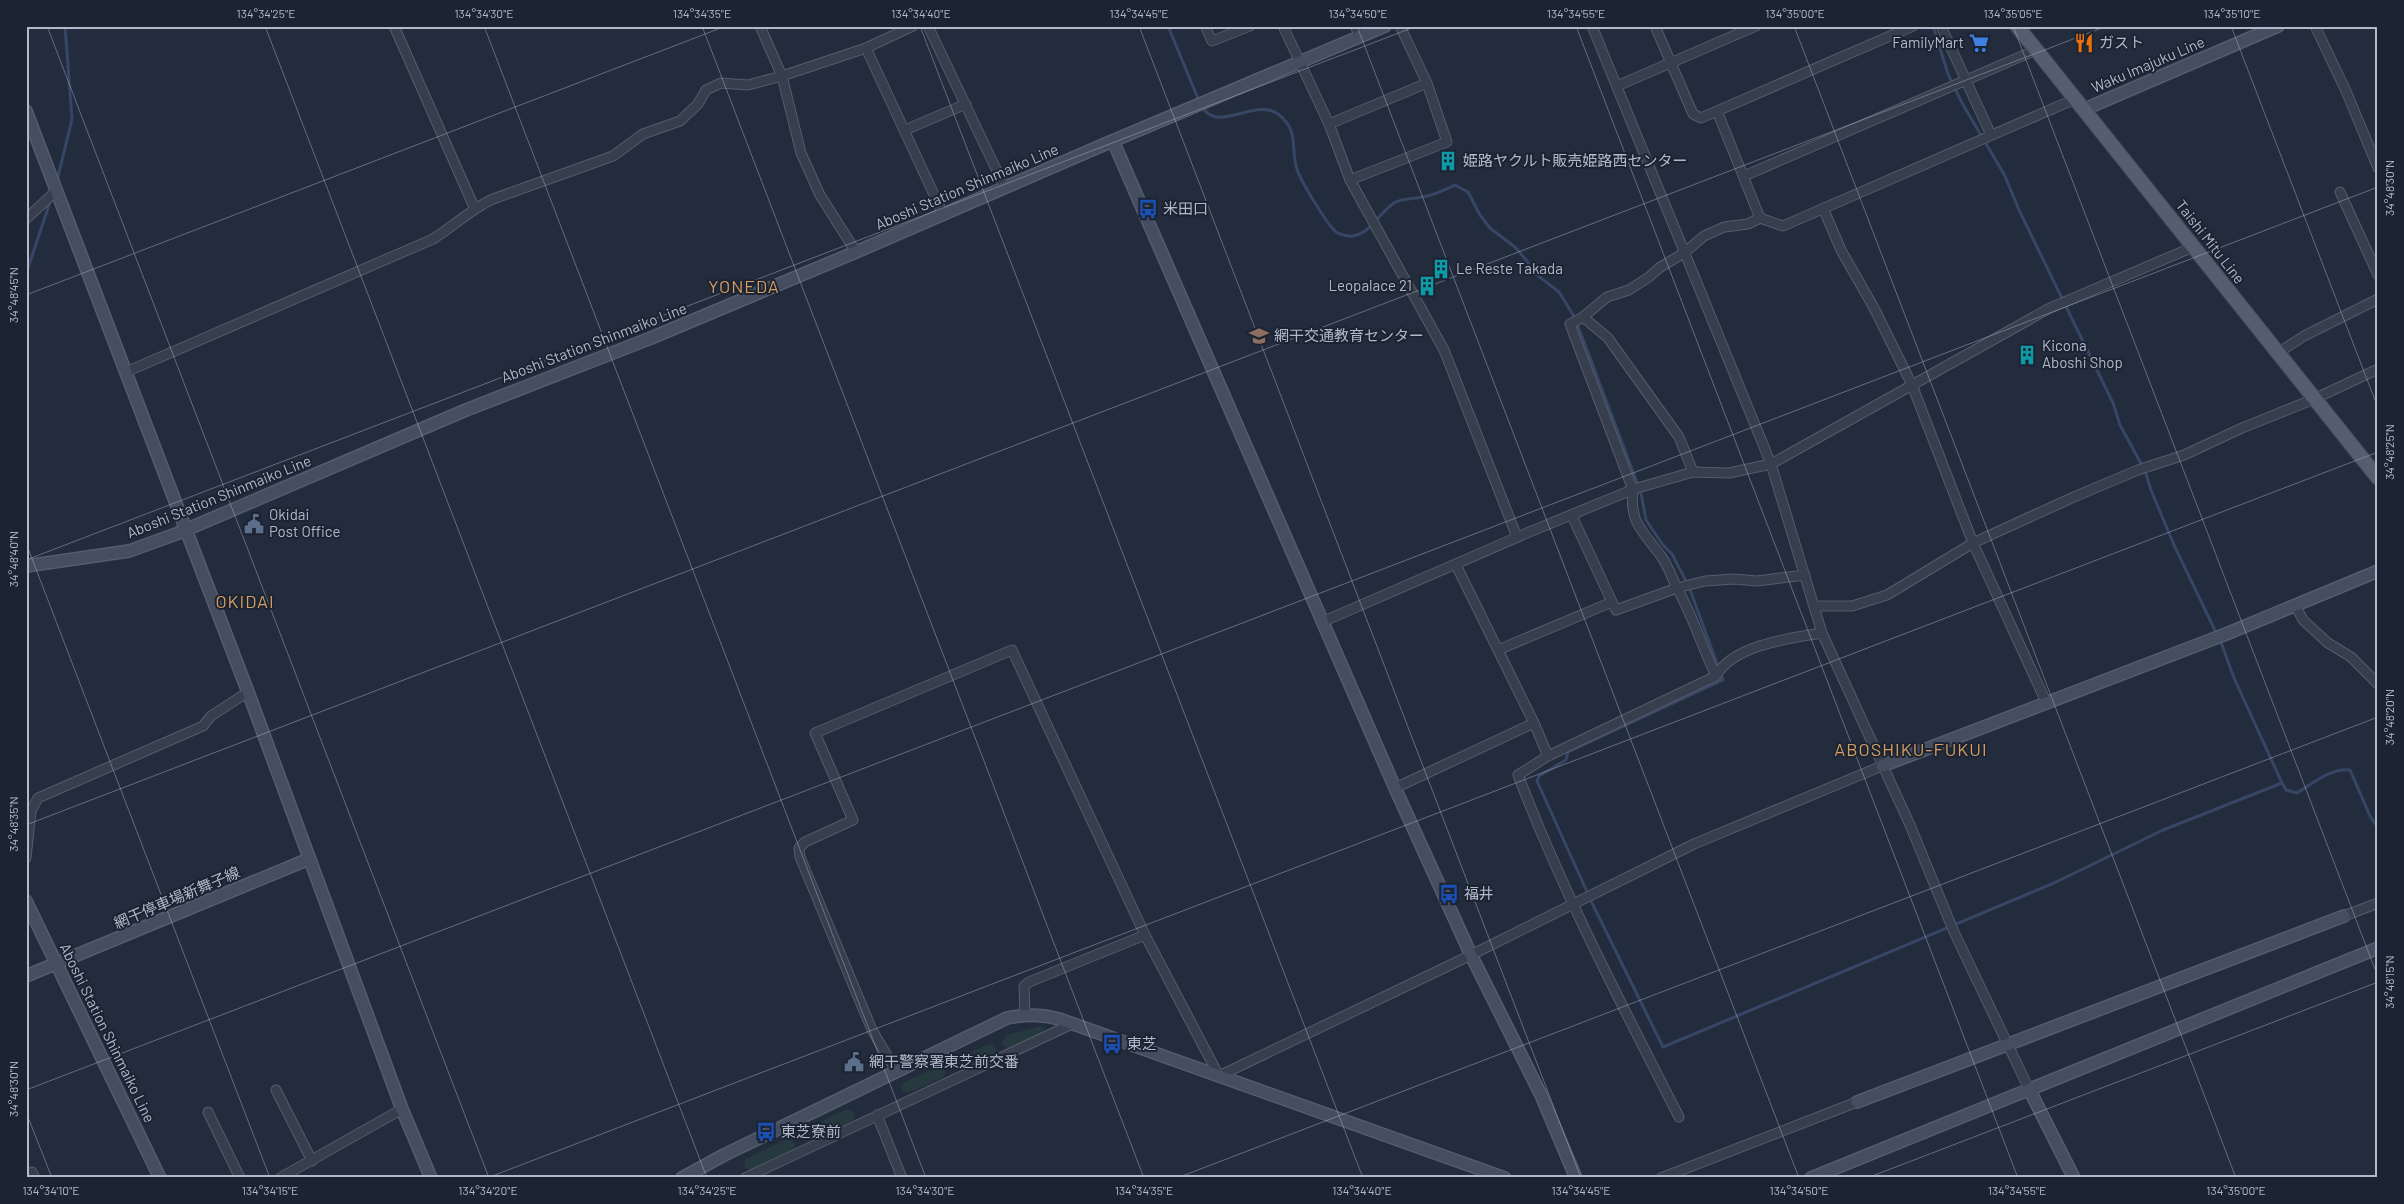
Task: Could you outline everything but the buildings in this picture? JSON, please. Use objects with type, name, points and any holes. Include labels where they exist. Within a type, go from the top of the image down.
[{"type":"main road","name":"Taishi Mitu Line","points":[[2017,26],[2378,478]]},
{"type":"street","points":[[394,26],[474,207]]},
{"type":"street","points":[[760,26],[782,76],[801,153],[820,196],[856,252]]},
{"type":"street","points":[[126,372],[433,239],[459,222],[474,207],[517,189],[613,156],[643,134],[680,121],[698,104],[706,90],[721,83],[748,85],[782,76],[866,48],[913,26]]},
{"type":"street","points":[[928,26],[1005,188]]},
{"type":"street","points":[[1205,26],[1212,41],[1250,26]]},
{"type":"street","points":[[1283,26],[1329,124],[1350,180],[1444,350],[1517,537]]},
{"type":"street","name":"Aboshi Station Shinmaiko Line","points":[[26,566],[129,551],[186,530],[466,410],[652,338],[856,252],[1301,62],[1358,31],[1385,26]]},
{"type":"street","points":[[1350,180],[1447,142],[1427,83],[1400,26]]},
{"type":"street","points":[[1592,26],[1771,464],[1822,633],[1910,825],[1954,932],[2010,1045],[2029,1090],[2074,1178]]},
{"type":"street","points":[[1655,26],[1693,114],[1701,118],[1900,29],[1914,26]]},
{"type":"street","points":[[1616,86],[1672,63],[1743,29],[1756,26]]},
{"type":"street","points":[[1941,26],[1991,135]]},
{"type":"street","name":"Waku Imajuku Line","points":[[2080,104],[2278,26]]},
{"type":"street","points":[[2315,26],[2346,91],[2378,168]]},
{"type":"street","points":[[866,48],[943,214]]},
{"type":"street","points":[[1744,176],[1966,82],[2036,50]]},
{"type":"street","points":[[1329,124],[1427,83]]},
{"type":"street","points":[[905,130],[966,104]]},
{"type":"street","points":[[1716,676],[1679,588],[1662,557],[1634,518],[1632,504],[1634,489],[1570,324],[1607,297],[1630,290],[1659,268],[1684,253],[1704,236],[1724,227],[1748,224],[1760,218],[1783,226],[1991,135],[2080,104]]},
{"type":"street","points":[[26,111],[248,692],[402,1109],[431,1178]]},
{"type":"street","points":[[1717,111],[1760,218]]},
{"type":"street","points":[[1113,141],[1395,788],[1471,955],[1541,1095],[1576,1178]]},
{"type":"street","points":[[26,219],[56,191]]},
{"type":"street","points":[[2340,192],[2378,275]]},
{"type":"street","points":[[1823,208],[1841,250],[1874,308],[1912,385],[1973,543],[2047,704]]},
{"type":"street","points":[[1322,622],[1517,537],[1634,489],[1693,472],[1729,473],[1771,464],[2048,309],[2193,247]]},
{"type":"street","points":[[2278,353],[2304,336],[2378,299]]},
{"type":"street","points":[[1582,317],[1608,338],[1679,437],[1693,472]]},
{"type":"street","points":[[1814,606],[1852,606],[1887,595],[1973,543],[2076,496],[2138,470],[2184,455],[2378,369]]},
{"type":"street","points":[[1572,516],[1616,610],[1695,584],[1734,579],[1757,581],[1804,575]]},
{"type":"street","points":[[1456,564],[1534,723],[1548,756]]},
{"type":"street","points":[[1219,1076],[1471,955],[1694,844],[1882,766],[2047,704],[2295,605],[2376,575]]},
{"type":"street","points":[[1498,650],[1612,602]]},
{"type":"street","points":[[2295,605],[2303,620],[2328,643],[2352,658],[2378,684]]},
{"type":"street","points":[[1679,1117],[1573,904],[1538,826],[1518,775],[1548,756],[1716,676],[1722,666],[1746,652],[1784,639],[1822,633]]},
{"type":"street","points":[[896,1071],[872,1030],[800,857],[799,848],[805,842],[853,820],[815,733],[1012,650],[1145,935],[1219,1076]]},
{"type":"street","points":[[26,858],[31,811],[38,798],[203,726],[211,716],[248,692]]},
{"type":"street","points":[[1395,788],[1534,723]]},
{"type":"street","name":"網干停車場新舞子線","points":[[26,976],[309,859]]},
{"type":"street","name":"Aboshi Station Shinmaiko Line","points":[[26,902],[160,1178]]},
{"type":"street","points":[[1662,1178],[2378,903]]},
{"type":"street","points":[[1025,1015],[1024,986],[1029,982],[1145,935]]},
{"type":"street","points":[[1811,1178],[2378,948]]},
{"type":"street","points":[[682,1178],[1007,1018],[1025,1015],[1052,1017],[1505,1178]]},
{"type":"street","points":[[745,1178],[1072,1024]]},
{"type":"street","points":[[276,1090],[312,1161]]},
{"type":"street","points":[[280,1178],[291,1176],[312,1161],[402,1109]]},
{"type":"street","points":[[208,1112],[240,1178]]},
{"type":"street","points":[[877,1115],[902,1178]]},
{"type":"green space","points":[[1041,1026],[1045,1029],[1042,1032],[1033,1039],[1021,1044],[1005,1047],[1002,1042],[1007,1035]]},
{"type":"green space","points":[[989,1044],[994,1045],[997,1050],[992,1056],[959,1070],[954,1068],[952,1064],[955,1059]]},
{"type":"green space","points":[[938,1067],[944,1068],[946,1073],[942,1078],[908,1093],[903,1091],[901,1087],[904,1082]]},
{"type":"green space","points":[[846,1109],[852,1111],[855,1115],[854,1120],[813,1140],[804,1139],[802,1135],[805,1130]]},
{"type":"green space","points":[[787,1139],[795,1143],[795,1150],[754,1170],[746,1169],[744,1164],[746,1159]]},
{"type":"waterway","points":[[57,181],[72,119],[65,26]]},
{"type":"waterway","points":[[1168,26],[1199,101]]},
{"type":"waterway","points":[[1933,26],[1948,74],[1962,103],[2005,176],[2019,210],[2113,403],[2120,425],[2145,471],[2174,545],[2222,645],[2234,678],[2282,783],[2286,790],[2297,793],[2329,774],[2336,771],[2350,770],[2370,816],[2378,828]]},
{"type":"waterway","points":[[1202,106],[1209,114],[1217,117],[1268,110],[1278,114],[1285,120],[1292,133],[1295,161],[1303,182],[1326,220],[1335,231],[1341,234],[1353,236],[1365,231],[1397,201],[1431,195],[1455,185],[1468,192],[1480,215],[1490,228],[1515,247],[1527,261],[1532,271],[1559,292],[1575,318],[1641,493],[1646,520],[1663,545],[1672,554],[1689,587],[1723,680],[1568,752],[1566,760],[1539,776],[1537,781],[1593,905],[1663,1047],[2054,883],[2163,830],[2282,783]]},
{"type":"waterway","points":[[26,274],[51,199]]},
{"type":"waterway","points":[[26,400],[26,420]]},
{"type":"place","name":"FamilyMart","points":[[1979,43]]},
{"type":"place","name":"ガスト","points":[[2084,43]]},
{"type":"place","name":"姫路ヤクルト販売姫路西センター","points":[[1448,161]]},
{"type":"place","name":"米田口","points":[[1148,209]]},
{"type":"place","name":"Le Reste Takada","points":[[1441,269]]},
{"type":"place","name":"Leopalace 21","points":[[1427,286]]},
{"type":"place","name":"網干交通教育センター","points":[[1259,336]]},
{"type":"place","name":"Kicona Aboshi Shop","points":[[2027,355]]},
{"type":"place","name":"Okidai Post Office","points":[[254,524]]},
{"type":"place","name":"福井","points":[[1449,894]]},
{"type":"place","name":"東芝","points":[[1112,1044]]},
{"type":"place","name":"網干警察署東芝前交番","points":[[854,1062]]},
{"type":"place","name":"東芝寮前","points":[[766,1132]]},
{"type":"district","name":"YONEDA","points":[[744,287]]},
{"type":"district","name":"OKIDAI","points":[[245,602]]},
{"type":"district","name":"ABOSHIKU-FUKUI","points":[[1911,750]]}]
